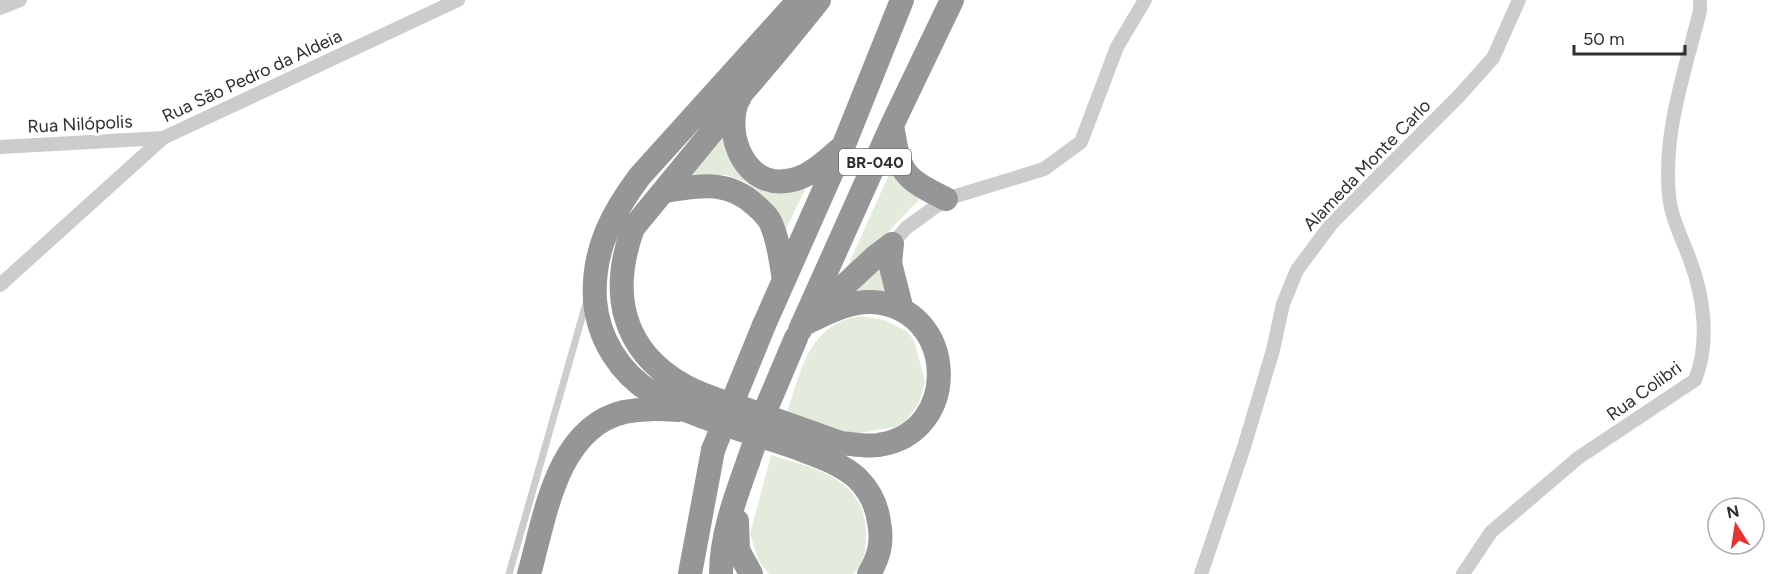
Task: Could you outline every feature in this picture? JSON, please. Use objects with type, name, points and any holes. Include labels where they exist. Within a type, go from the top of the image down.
[{"type":"highway","points":[[799,0],[640,176],[609,222],[596,269],[598,318],[615,358],[627,373],[652,393],[692,411],[828,459],[858,479],[873,500],[882,537],[876,561],[869,574]]},
{"type":"highway","points":[[799,331],[855,303],[873,302],[902,310],[916,319],[934,345],[939,382],[935,400],[925,419],[900,438],[878,445],[841,443],[695,391],[671,378],[650,359],[633,335],[621,305],[621,275],[629,238],[639,217],[664,191],[819,0]]},
{"type":"highway","name":"BR-040","points":[[690,574],[713,450],[764,325],[843,147],[902,0]]},
{"type":"highway","name":"BR-040","points":[[721,574],[721,558],[728,525],[768,404],[892,125],[952,0]]},
{"type":"highway","points":[[739,99],[734,137],[738,153],[746,165],[767,178],[783,181],[800,178],[843,147]]},
{"type":"highway","points":[[892,125],[899,159],[911,179],[919,187],[946,199]]},
{"type":"highway","points":[[664,191],[708,184],[730,188],[748,199],[765,214],[772,225],[784,280]]},
{"type":"highway","points":[[892,244],[890,263],[902,310]]},
{"type":"highway","points":[[799,331],[875,256],[892,244]]},
{"type":"highway","points":[[529,574],[555,482],[581,438],[601,422],[623,412],[650,409],[692,411]]},
{"type":"highway","points":[[746,470],[736,540],[742,561],[751,574]]},
{"type":"street","points":[[0,8],[20,0]]},
{"type":"street","name":"Rua São Pedro da Aldeia","points":[[0,285],[163,138],[458,0]]},
{"type":"street","points":[[892,244],[906,228],[946,199],[1044,169],[1081,142],[1117,47],[1145,0]]},
{"type":"street","name":"Alameda Monte Carlo","points":[[1201,574],[1244,447],[1273,350],[1283,304],[1297,270],[1332,223],[1458,97],[1492,58],[1519,0]]},
{"type":"street","name":"Rua Colibri","points":[[1463,574],[1491,532],[1578,458],[1695,380],[1704,360],[1704,329],[1698,281],[1676,227],[1669,197],[1667,154],[1672,121],[1700,11],[1700,0]]},
{"type":"street","name":"Rua Nilópolis","points":[[0,147],[163,138]]},
{"type":"lane","points":[[509,574],[596,269]]},
{"type":"green space","points":[[728,129],[731,155],[806,188],[786,229],[746,182],[726,175],[688,176]]},
{"type":"green space","points":[[891,170],[919,200],[847,274],[845,272]]},
{"type":"green space","points":[[880,262],[888,295],[850,292]]},
{"type":"green space","points":[[860,316],[884,320],[907,331],[914,341],[925,381],[919,403],[905,422],[895,427],[854,434],[787,412],[803,365],[818,339],[843,321]]},
{"type":"green space","points":[[771,455],[821,471],[848,488],[857,500],[864,516],[866,546],[862,561],[853,574],[769,574],[759,562],[750,534]]}]
